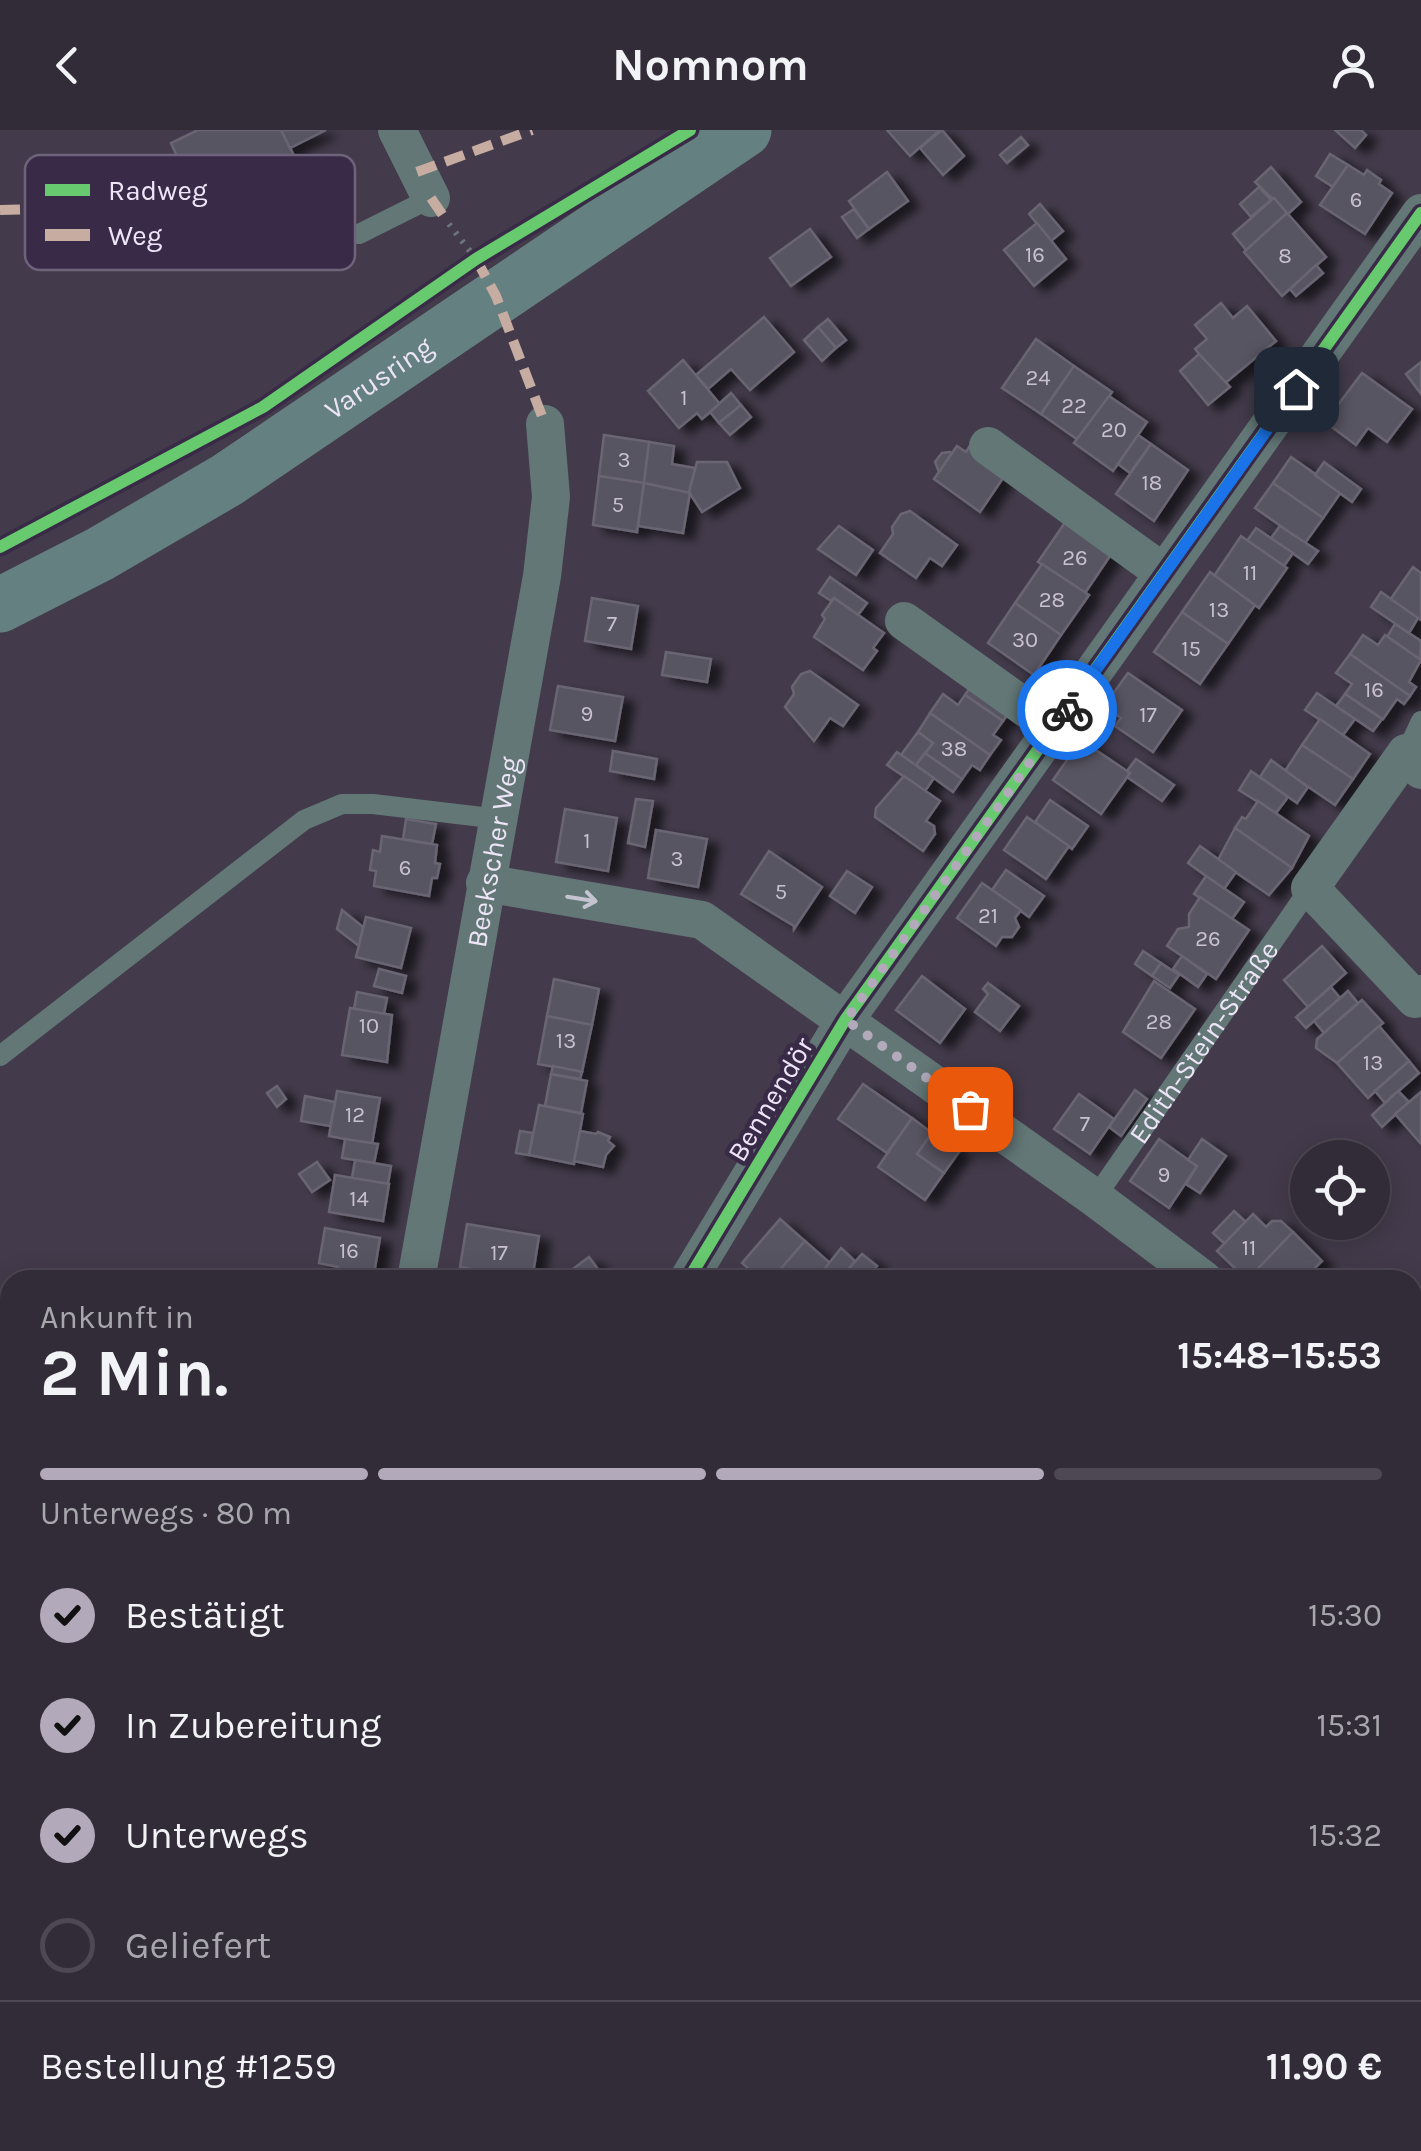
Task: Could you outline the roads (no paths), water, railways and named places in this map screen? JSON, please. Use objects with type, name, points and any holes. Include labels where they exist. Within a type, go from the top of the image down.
[{"type":"main road","name":"Varusring","points":[[0,605],[100,554],[227,480],[744,130]]},
{"type":"street","points":[[397,130],[438,209]]},
{"type":"street","name":"Bennendör","points":[[701,1270],[846,1020],[1164,573],[1416,231]]},
{"type":"street","name":"Beekscher Weg","points":[[418,1270],[542,576],[551,497],[545,424]]},
{"type":"street","points":[[988,446],[1164,573]]},
{"type":"street","points":[[904,621],[1054,728]]},
{"type":"street","name":"Edith-Stein-Straße","points":[[1310,888],[1416,748]]},
{"type":"street","points":[[486,883],[702,920],[1191,1270]]},
{"type":"street","points":[[1310,888],[1419,1003]]},
{"type":"lane","points":[[359,234],[438,209]]},
{"type":"lane","points":[[0,1056],[304,820],[342,804],[499,819]]},
{"type":"lane","name":"Edith-Stein-Straße","points":[[1095,1198],[1310,888]]}]
